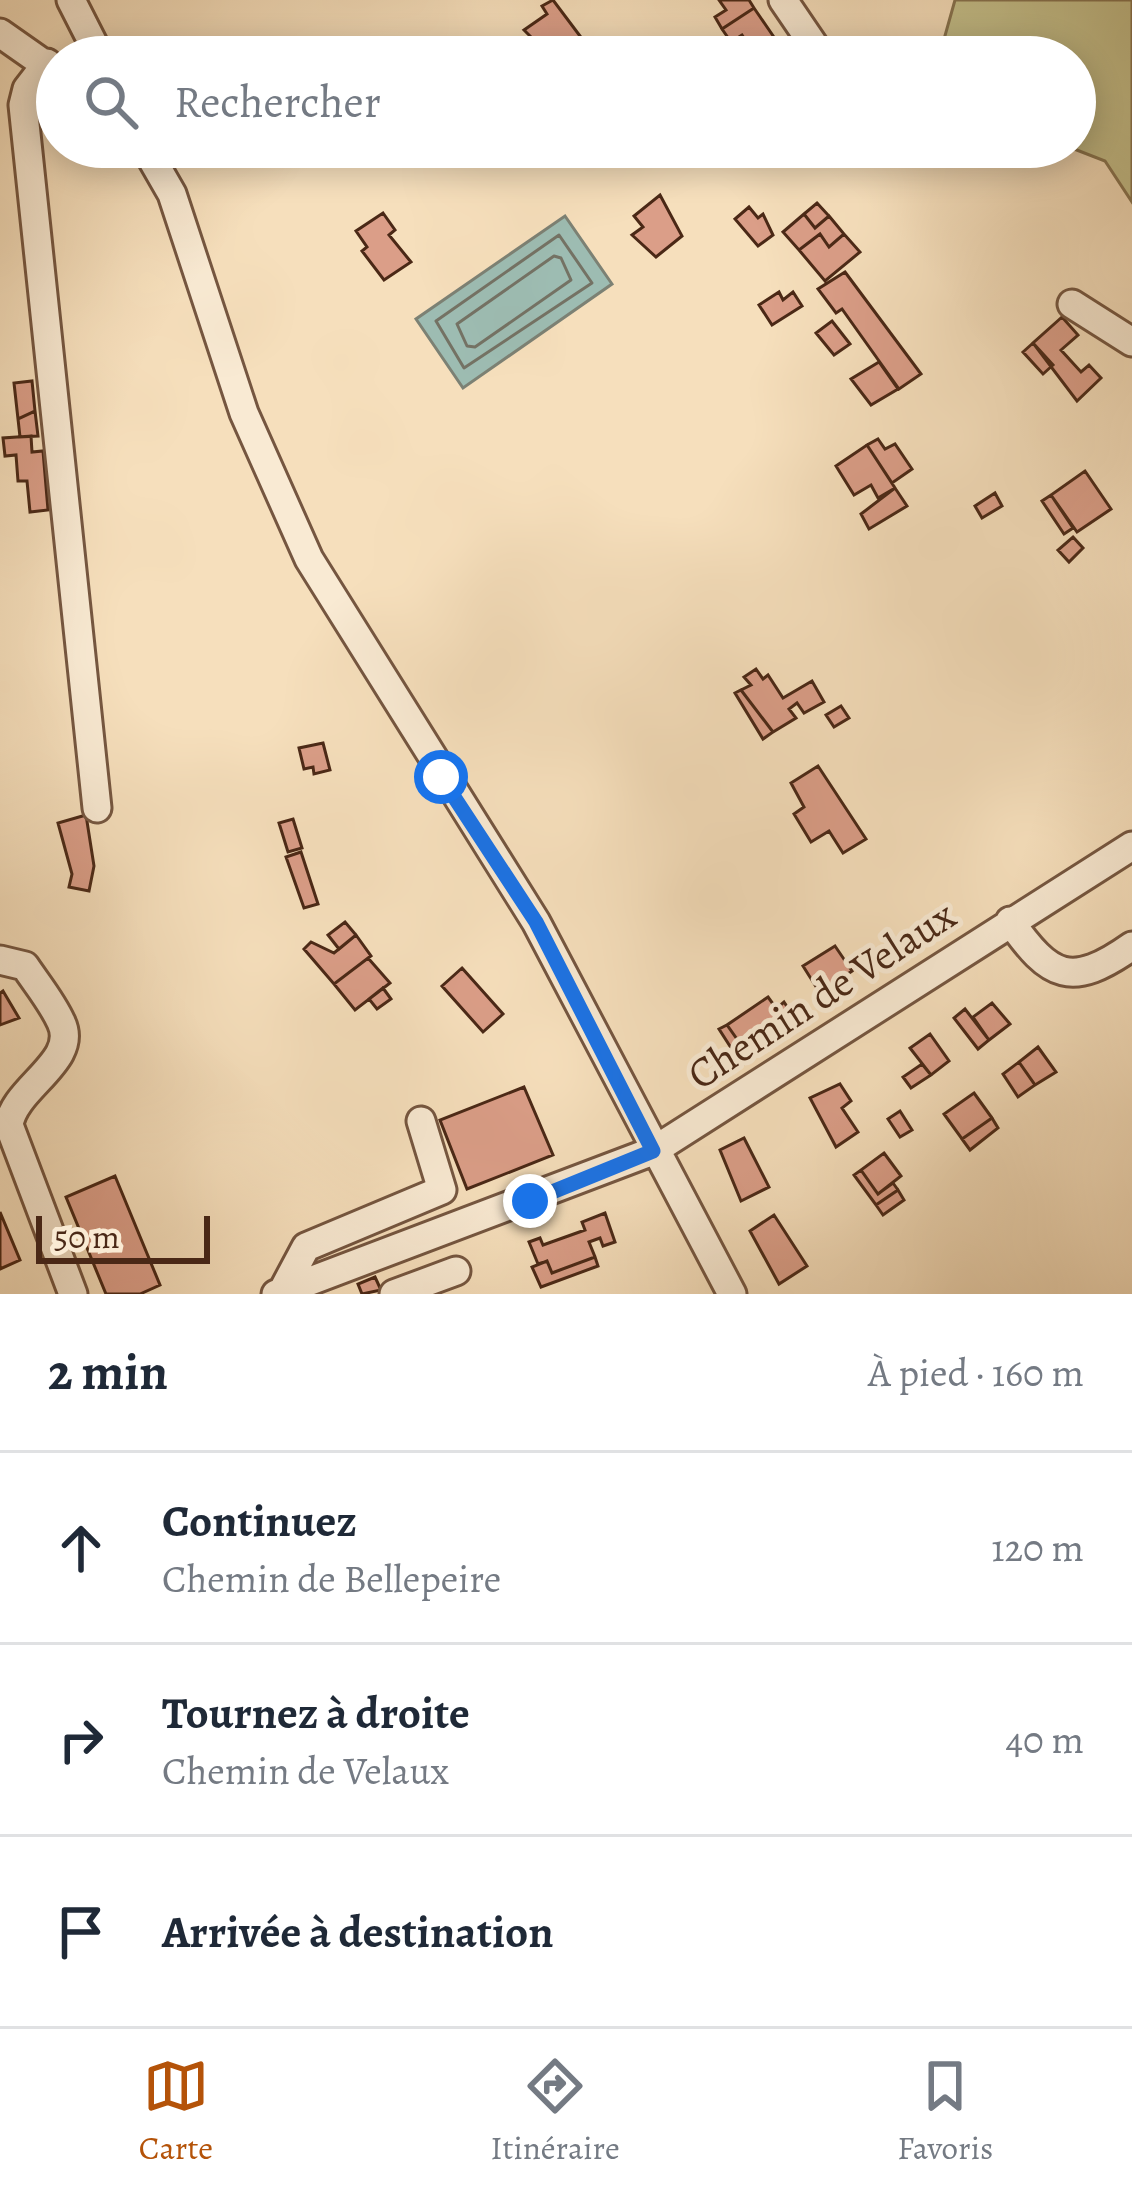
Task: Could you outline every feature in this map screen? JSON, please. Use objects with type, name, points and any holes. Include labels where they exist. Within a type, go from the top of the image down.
[{"type":"street","points":[[71,0],[89,36]]},
{"type":"street","points":[[783,0],[808,36]]},
{"type":"street","points":[[0,33],[36,57]]},
{"type":"street","points":[[36,81],[27,88],[23,105],[97,808]]},
{"type":"street","points":[[154,168],[172,194],[244,413],[309,559],[536,922],[732,1294]]},
{"type":"street","points":[[1072,304],[1132,342]]},
{"type":"street","name":"Chemin de Velaux","points":[[279,1293],[653,1151],[1132,846]]},
{"type":"street","points":[[1010,921],[1040,964],[1068,973],[1100,969],[1132,946]]},
{"type":"street","points":[[0,960],[25,966],[64,1026],[63,1052],[16,1102],[9,1125],[73,1294]]},
{"type":"street","points":[[279,1293],[306,1247],[442,1190],[421,1121]]},
{"type":"street","points":[[394,1294],[456,1271]]},
{"type":"shaded area","points":[[955,0],[1132,0],[1132,202],[1105,161],[1096,158],[1096,36],[945,36]]},
{"type":"water","points":[[565,216],[612,284],[463,388],[416,319]]},
{"type":"building","points":[[553,0],[580,36],[530,36],[524,30],[547,14],[542,6]]},
{"type":"building","points":[[719,0],[749,0],[754,8],[722,29],[715,17],[726,10]]},
{"type":"building","points":[[754,8],[773,36],[727,36],[722,29]]},
{"type":"building","points":[[660,195],[682,236],[656,257],[632,235],[643,227],[634,216]]},
{"type":"building","points":[[817,203],[829,216],[815,228],[804,214]]},
{"type":"building","points":[[749,207],[758,218],[763,214],[773,235],[758,246],[735,219]]},
{"type":"building","points":[[383,213],[395,230],[389,235],[411,262],[384,280],[362,251],[367,247],[356,231]]},
{"type":"building","points":[[804,214],[815,228],[829,216],[844,234],[829,247],[820,234],[799,250],[783,232]]},
{"type":"building","points":[[820,234],[829,247],[844,234],[860,252],[825,281],[799,250]]},
{"type":"building","points":[[845,272],[921,374],[899,389],[842,309],[836,313],[818,289]]},
{"type":"building","points":[[779,292],[783,300],[793,292],[802,306],[772,325],[759,305]]},
{"type":"building","points":[[1062,317],[1078,335],[1061,350],[1081,372],[1089,365],[1101,378],[1077,401],[1033,343]]},
{"type":"building","points":[[832,321],[850,344],[834,355],[816,333]]},
{"type":"building","points":[[1033,343],[1053,365],[1043,374],[1023,352]]},
{"type":"building","points":[[879,362],[898,389],[871,405],[851,379]]},
{"type":"building","points":[[32,381],[35,411],[18,419],[14,383]]},
{"type":"building","points":[[35,411],[38,436],[20,437],[18,419]]},
{"type":"building","points":[[31,436],[32,452],[43,451],[48,510],[30,512],[27,481],[18,481],[16,455],[5,456],[3,438]]},
{"type":"building","points":[[878,439],[885,449],[895,444],[912,469],[892,483],[867,445]]},
{"type":"building","points":[[867,445],[895,488],[878,498],[871,485],[854,495],[836,466]]},
{"type":"building","points":[[1085,471],[1111,509],[1077,532],[1051,495]]},
{"type":"building","points":[[895,488],[907,506],[869,529],[861,514]]},
{"type":"building","points":[[995,493],[1002,506],[982,518],[975,506]]},
{"type":"building","points":[[1051,495],[1073,528],[1064,534],[1042,501]]},
{"type":"building","points":[[1073,537],[1083,548],[1069,562],[1058,550]]},
{"type":"building","points":[[756,669],[763,679],[768,675],[783,698],[812,681],[824,702],[804,713],[797,703],[789,709],[796,718],[773,732],[741,690],[751,685],[744,677]]},
{"type":"building","points":[[741,690],[773,732],[763,739],[735,693]]},
{"type":"building","points":[[841,706],[849,718],[834,727],[826,715]]},
{"type":"building","points":[[323,743],[330,770],[314,774],[313,767],[304,769],[299,748]]},
{"type":"building","points":[[818,766],[866,839],[843,853],[829,831],[811,842],[794,814],[804,807],[791,783]]},
{"type":"building","points":[[86,815],[94,866],[89,891],[69,887],[72,874],[58,823]]},
{"type":"building","points":[[293,819],[302,848],[288,852],[279,823]]},
{"type":"building","points":[[301,852],[318,904],[304,908],[286,857]]},
{"type":"building","points":[[345,922],[356,935],[339,949],[328,935]]},
{"type":"building","points":[[356,935],[371,956],[334,984],[304,949],[311,942],[334,953]]},
{"type":"building","points":[[835,946],[852,971],[820,993],[803,966]]},
{"type":"building","points":[[368,958],[390,983],[355,1010],[334,984]]},
{"type":"building","points":[[462,968],[503,1014],[483,1032],[442,986]]},
{"type":"building","points":[[383,988],[391,999],[377,1009],[369,999]]},
{"type":"building","points":[[0,993],[19,1018],[0,1025]]},
{"type":"building","points":[[768,997],[786,1022],[744,1049],[727,1025]]},
{"type":"building","points":[[784,1002],[800,1026],[742,1065],[719,1029],[727,1025],[744,1049],[786,1022],[776,1009]]},
{"type":"building","points":[[992,1003],[1010,1024],[989,1040],[973,1017]]},
{"type":"building","points":[[965,1009],[989,1040],[978,1049],[954,1018]]},
{"type":"building","points":[[930,1034],[949,1061],[931,1075],[910,1048]]},
{"type":"building","points":[[1038,1047],[1056,1072],[1035,1085],[1019,1062]]},
{"type":"building","points":[[1019,1062],[1035,1085],[1018,1097],[1003,1074]]},
{"type":"building","points":[[922,1064],[931,1075],[911,1088],[903,1077]]},
{"type":"building","points":[[840,1084],[851,1101],[842,1108],[858,1132],[836,1147],[810,1098]]},
{"type":"building","points":[[524,1087],[553,1155],[467,1189],[440,1120]]},
{"type":"building","points":[[974,1093],[992,1118],[962,1139],[944,1114]]},
{"type":"building","points":[[900,1111],[912,1130],[900,1137],[888,1119]]},
{"type":"building","points":[[992,1118],[998,1128],[970,1150],[962,1139]]},
{"type":"building","points":[[744,1138],[769,1187],[741,1201],[720,1150]]},
{"type":"building","points":[[884,1153],[901,1176],[878,1194],[861,1170]]},
{"type":"building","points":[[861,1170],[878,1194],[893,1183],[898,1190],[876,1205],[854,1175]]},
{"type":"building","points":[[115,1176],[160,1285],[140,1294],[106,1294],[66,1197]]},
{"type":"building","points":[[898,1190],[904,1200],[883,1215],[876,1205]]},
{"type":"building","points":[[0,1212],[20,1260],[0,1269]]},
{"type":"building","points":[[605,1213],[615,1242],[603,1246],[600,1238],[589,1242],[595,1257],[552,1273],[547,1261],[538,1264],[529,1242],[540,1238],[543,1245],[585,1230],[582,1222]]},
{"type":"building","points":[[774,1215],[807,1266],[779,1284],[750,1231]]},
{"type":"building","points":[[595,1257],[598,1266],[541,1287],[532,1267],[547,1261],[552,1273]]},
{"type":"building","points":[[375,1277],[381,1290],[362,1294],[358,1284]]},
{"type":"route","points":[[441,777],[536,922],[653,1151],[530,1201]]}]
